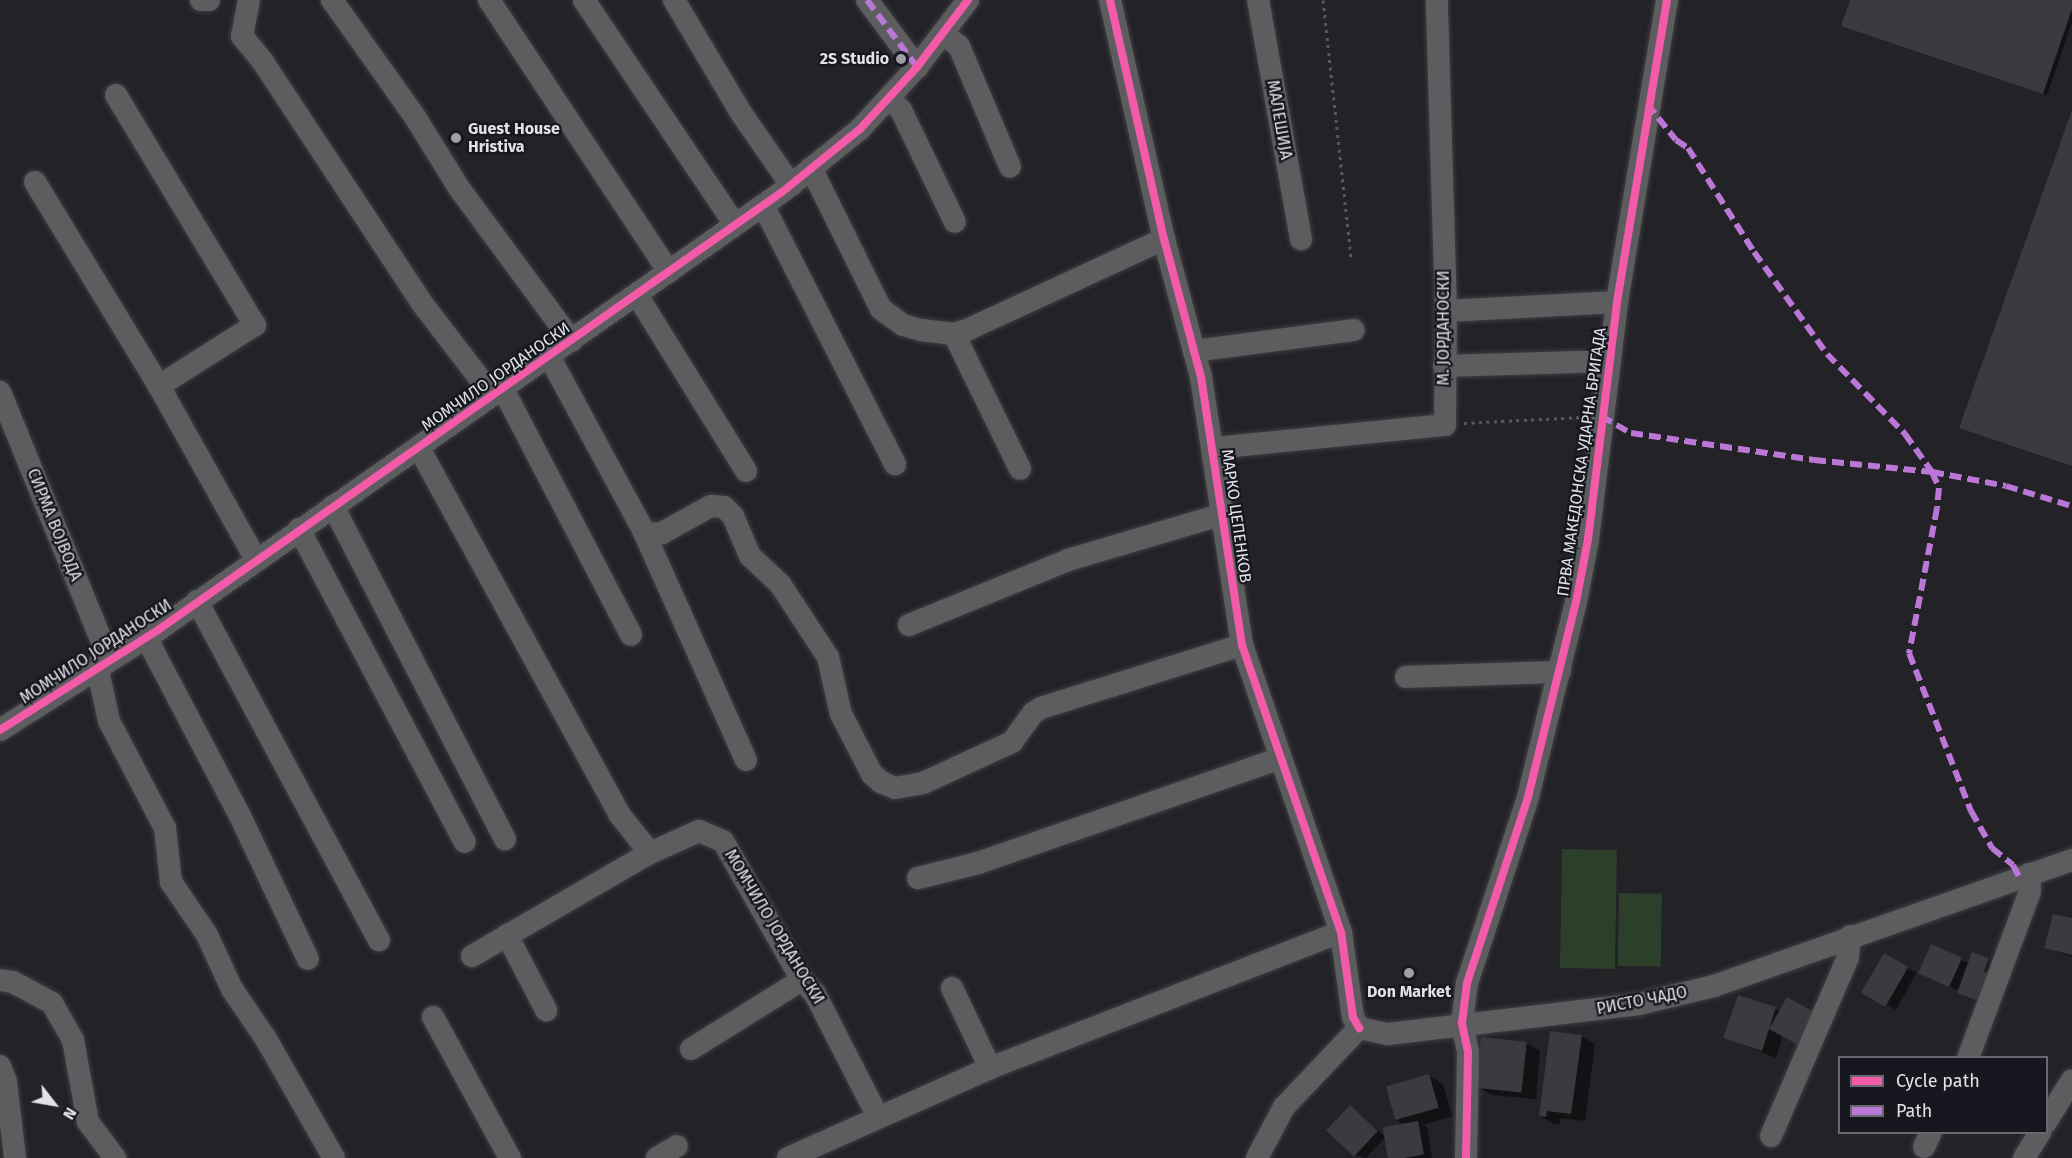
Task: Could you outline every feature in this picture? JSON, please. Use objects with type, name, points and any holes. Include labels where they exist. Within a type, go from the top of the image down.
[{"type":"street","points":[[201,0],[208,0]]},
{"type":"street","points":[[249,0],[242,36],[263,62],[421,302],[498,392],[631,635]]},
{"type":"street","points":[[332,0],[415,117],[471,205],[572,341]]},
{"type":"street","points":[[489,0],[669,272]]},
{"type":"street","points":[[584,0],[735,225]]},
{"type":"street","points":[[674,0],[741,113],[791,185]]},
{"type":"street","points":[[867,0],[917,67]]},
{"type":"street","name":"МОМЧИЛО ЈОРДАНОСКИ","points":[[0,730],[146,637],[255,558],[419,448],[791,185],[860,129],[917,67],[968,0]]},
{"type":"street","name":"МАРКО ЦЕПЕНКОВ","points":[[1110,0],[1164,239],[1194,351],[1214,448],[1220,515],[1242,645],[1278,759],[1341,932],[1350,1006],[1359,1028]]},
{"type":"street","name":"МАЛЕШИЈА","points":[[1258,0],[1301,239]]},
{"type":"street","name":"М. ЈОРДАНОСКИ","points":[[1437,0],[1446,311],[1445,424]]},
{"type":"street","name":"ПРВА МАКЕДОНСКА УДАРНА БРИГАДА","points":[[1472,1156],[1468,1052],[1462,1023],[1467,983],[1528,796],[1560,672],[1588,539],[1601,416],[1617,302],[1667,0]]},
{"type":"street","points":[[944,34],[959,46],[1010,167]]},
{"type":"street","points":[[116,95],[255,325],[159,386]]},
{"type":"street","points":[[889,98],[901,110],[955,222]]},
{"type":"street","points":[[811,168],[881,309],[903,325],[954,334],[1164,239]]},
{"type":"street","points":[[35,182],[159,386],[255,558]]},
{"type":"street","points":[[763,205],[895,464]]},
{"type":"street","points":[[637,295],[746,471]]},
{"type":"street","points":[[1446,311],[1617,302]]},
{"type":"street","points":[[1194,351],[1354,330]]},
{"type":"street","points":[[954,334],[1020,469]]},
{"type":"street","points":[[549,356],[643,530],[746,760]]},
{"type":"street","points":[[1444,366],[1610,361]]},
{"type":"street","name":"СИРМА ВОЈВОДА","points":[[0,392],[103,663],[109,721],[165,828],[171,882],[207,935],[232,989],[266,1039],[334,1158]]},
{"type":"street","points":[[1214,448],[1445,424]]},
{"type":"street","name":"МОМЧИЛО ЈОРДАНОСКИ","points":[[419,448],[619,814],[650,853],[699,831],[723,842],[802,980],[816,994],[877,1115]]},
{"type":"street","points":[[333,506],[505,839]]},
{"type":"street","points":[[643,530],[655,535],[711,506],[728,510],[750,556],[780,584],[828,657],[841,714],[872,774],[895,788],[923,783],[1012,742],[1033,713],[1041,708],[1242,645]]},
{"type":"street","points":[[909,625],[1068,560],[1220,515]]},
{"type":"street","points":[[299,529],[465,842]]},
{"type":"street","points":[[197,601],[379,940]]},
{"type":"street","points":[[146,637],[240,816],[308,958]]},
{"type":"street","points":[[1406,677],[1560,672]]},
{"type":"street","points":[[918,878],[978,863],[1278,759]]},
{"type":"street","points":[[472,956],[650,853]]},
{"type":"street","name":"РИСТО ЧАДО","points":[[1359,1028],[1372,1034],[1388,1034],[1462,1023],[1639,1004],[1714,986],[1850,936],[2072,860]]},
{"type":"street","points":[[1969,1056],[2030,891],[2029,874]]},
{"type":"street","points":[[788,1158],[877,1115],[990,1068],[1341,932]]},
{"type":"street","points":[[507,935],[546,1010]]},
{"type":"street","points":[[1771,1136],[1848,957],[1850,936]]},
{"type":"street","points":[[0,980],[13,982],[52,1003],[73,1040],[88,1122],[115,1158]]},
{"type":"street","points":[[691,1050],[802,980]]},
{"type":"street","points":[[952,988],[990,1068]]},
{"type":"street","points":[[433,1017],[510,1158]]},
{"type":"street","points":[[1257,1158],[1284,1107],[1310,1076],[1359,1028]]},
{"type":"street","points":[[0,1066],[6,1082],[15,1158]]},
{"type":"street","points":[[2048,1119],[2072,1080]]},
{"type":"street","points":[[2024,1158],[2039,1134]]},
{"type":"street","points":[[657,1158],[677,1146]]},
{"type":"path","points":[[1323,0],[1351,258]]},
{"type":"path","points":[[1445,424],[1601,416]]},
{"type":"green space","points":[[1562,849],[1617,850],[1615,969],[1560,968]]},
{"type":"green space","points":[[1619,893],[1662,894],[1661,967],[1618,966]]},
{"type":"building","points":[[1850,0],[2072,0],[2072,9],[2043,94],[1841,26]]},
{"type":"building","points":[[2072,110],[2072,466],[1959,428]]},
{"type":"building","points":[[2053,914],[2072,918],[2072,955],[2044,948]]},
{"type":"building","points":[[1931,944],[1962,958],[1949,987],[1918,973]]},
{"type":"building","points":[[1972,952],[1989,958],[1984,972],[1994,976],[1985,1003],[1957,993]]},
{"type":"building","points":[[1884,953],[1908,967],[1885,1007],[1861,993]]},
{"type":"building","points":[[1738,995],[1776,1007],[1762,1051],[1723,1038]]},
{"type":"building","points":[[1787,997],[1821,1016],[1804,1048],[1769,1029]]},
{"type":"building","points":[[1550,1031],[1582,1035],[1571,1114],[1547,1111],[1546,1117],[1539,1116]]},
{"type":"building","points":[[1481,1037],[1527,1042],[1521,1093],[1476,1088]]},
{"type":"building","points":[[1429,1074],[1439,1108],[1395,1120],[1386,1086]]},
{"type":"building","points":[[1350,1105],[1378,1131],[1354,1157],[1326,1131]]},
{"type":"building","points":[[1418,1121],[1424,1154],[1388,1158],[1383,1127]]},
{"type":"marked path","points":[[867,0],[917,67]]},
{"type":"marked path","points":[[1647,104],[1676,140],[1688,148],[1754,252],[1827,354],[1905,434],[1932,472],[1939,488],[1937,508],[1909,653],[1971,811],[1992,848],[2013,865],[2019,877]]},
{"type":"marked path","points":[[1601,416],[1631,433],[1814,460],[1932,472],[2006,486],[2072,506]]},
{"type":"cycle path","points":[[0,730],[158,630],[782,192],[860,129],[917,67],[968,0]]},
{"type":"cycle path","points":[[1110,0],[1164,239],[1201,377],[1242,645],[1341,932],[1353,1017],[1359,1028]]},
{"type":"cycle path","points":[[1466,1158],[1468,1052],[1462,1023],[1467,983],[1528,797],[1576,602],[1588,539],[1617,302],[1667,0]]},
{"type":"place","name":"2S Studio","points":[[901,59]]},
{"type":"place","name":"Guest House Hristiva","points":[[456,138]]},
{"type":"place","name":"Don Market","points":[[1409,973]]}]
